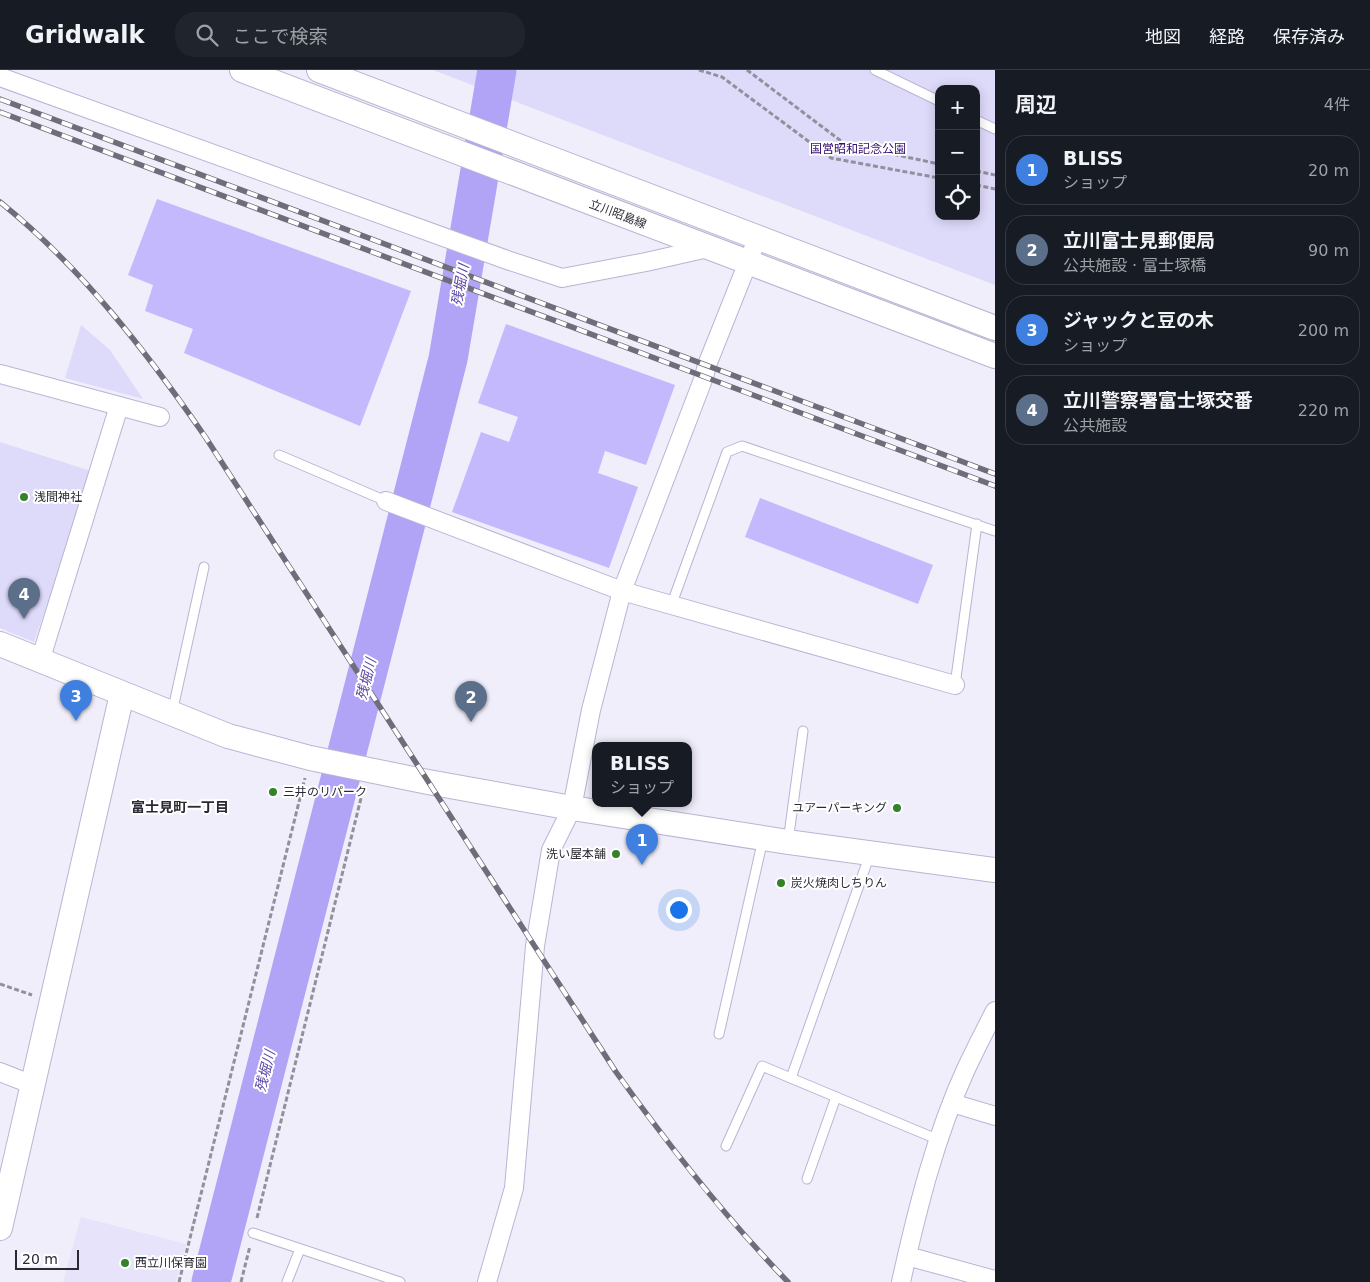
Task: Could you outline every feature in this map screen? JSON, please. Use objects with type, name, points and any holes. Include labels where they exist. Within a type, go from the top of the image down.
[{"type":"main road","name":"立川昭島線","points":[[242,70],[995,356]]},
{"type":"main road","points":[[319,70],[995,328]]},
{"type":"main road","points":[[0,644],[228,736],[367,771],[572,808],[788,842],[995,870]]},
{"type":"main road","points":[[0,1228],[122,694]]},
{"type":"street","points":[[0,76],[510,261],[562,278],[708,248]]},
{"type":"street","points":[[487,1282],[514,1188],[535,946],[551,850],[572,808],[592,710],[622,592],[707,365],[758,237]]},
{"type":"street","points":[[0,374],[160,417]]},
{"type":"street","points":[[40,661],[118,406]]},
{"type":"street","points":[[386,500],[622,592],[955,685]]},
{"type":"street","points":[[901,1282],[916,1214],[939,1140],[965,1070],[995,1011]]},
{"type":"street","points":[[0,1072],[33,1085]]},
{"type":"street","points":[[952,1103],[995,1116]]},
{"type":"street","points":[[907,1256],[995,1280]]},
{"type":"lane","points":[[874,70],[935,100]]},
{"type":"lane","points":[[980,122],[995,129]]},
{"type":"lane","points":[[671,606],[727,452],[742,446],[995,530]]},
{"type":"lane","points":[[279,455],[386,500]]},
{"type":"lane","points":[[955,685],[977,524]]},
{"type":"lane","points":[[172,713],[204,567]]},
{"type":"lane","points":[[788,842],[803,731]]},
{"type":"lane","points":[[719,1034],[763,837]]},
{"type":"lane","points":[[791,1078],[870,854]]},
{"type":"lane","points":[[726,1146],[762,1066],[939,1140]]},
{"type":"lane","points":[[807,1179],[836,1097]]},
{"type":"lane","points":[[253,1233],[400,1282]]},
{"type":"lane","points":[[288,1282],[300,1249]]},
{"type":"path","points":[[699,70],[722,77],[831,158],[935,177]]},
{"type":"path","points":[[747,70],[845,144],[935,163]]},
{"type":"path","points":[[980,172],[995,175]]},
{"type":"path","points":[[980,186],[995,189]]},
{"type":"path","points":[[179,1282],[310,758]]},
{"type":"path","points":[[241,1282],[367,771]]},
{"type":"path","points":[[0,984],[52,1002]]},
{"type":"shaded area","name":"西立川保育園","points":[[81,1217],[186,1244],[176,1282],[63,1282]]},
{"type":"green space","name":"国営昭和記念公園","points":[[433,70],[995,70],[995,285]]},
{"type":"green space","points":[[81,325],[110,350],[143,399],[65,378]]},
{"type":"green space","points":[[0,442],[94,472],[34,642],[0,628]]},
{"type":"building","points":[[157,199],[411,291],[360,426],[184,353],[193,329],[145,311],[153,285],[128,275]]},
{"type":"building","points":[[506,324],[675,385],[646,465],[605,451],[598,473],[638,487],[609,568],[452,512],[481,432],[509,442],[518,417],[478,403]]},
{"type":"building","points":[[760,498],[933,565],[918,604],[745,537]]},
{"type":"waterway","name":"残堀川","points":[[211,1282],[448,359],[497,70]]},
{"type":"railway","points":[[0,99],[995,474]]},
{"type":"railway","points":[[0,112],[995,486]]},
{"type":"railway","points":[[0,202],[58,254],[85,283],[136,342],[160,374],[206,438],[616,1072],[698,1180],[788,1282]]},
{"type":"place","name":"浅間神社","points":[[24,497]]},
{"type":"place","name":"立川警察署富士塚交番","points":[[24,619]]},
{"type":"place","name":"ジャックと豆の木","points":[[76,721]]},
{"type":"place","name":"立川富士見郵便局","points":[[471,722]]},
{"type":"place","name":"三井のリパーク","points":[[273,792]]},
{"type":"place","name":"ユアーパーキング","points":[[897,808]]},
{"type":"place","name":"洗い屋本舗","points":[[616,854]]},
{"type":"place","name":"BLISS","points":[[642,865]]},
{"type":"place","name":"炭火焼肉しちりん","points":[[781,883]]},
{"type":"place","name":"西立川保育園","points":[[125,1263]]},
{"type":"district","name":"富士見町一丁目","points":[[180,807]]}]
